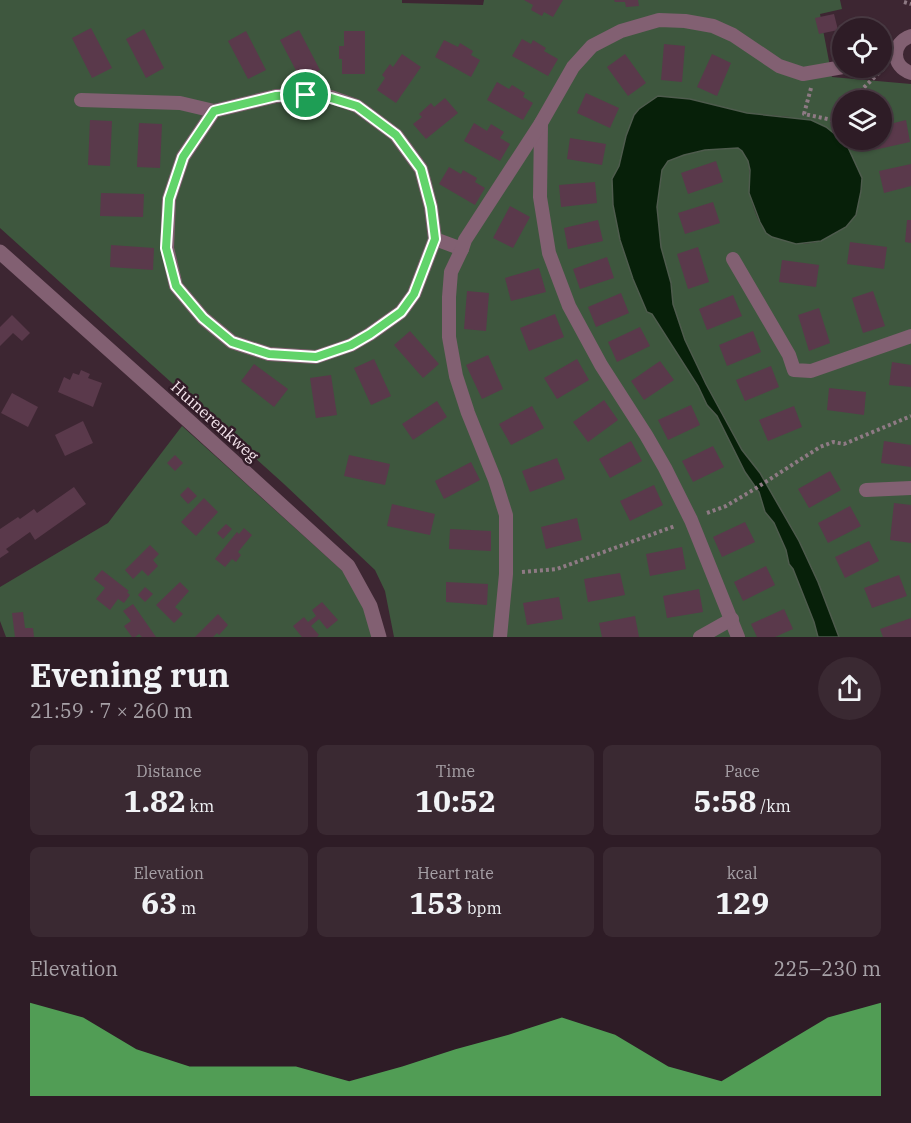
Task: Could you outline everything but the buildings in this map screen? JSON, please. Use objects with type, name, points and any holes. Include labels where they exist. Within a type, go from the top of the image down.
[{"type":"street","name":"Huinerenkweg","points":[[0,252],[348,566],[370,606],[379,637]]},
{"type":"lane","points":[[500,637],[507,574],[506,515],[459,386],[449,337],[451,272],[465,240],[541,123],[573,67],[592,46],[621,31],[659,20],[685,21],[713,26],[733,35],[779,66],[803,74],[832,69]]},
{"type":"lane","points":[[892,58],[902,41],[911,36]]},
{"type":"lane","points":[[892,62],[911,74]]},
{"type":"lane","points":[[81,100],[180,103],[214,111],[276,96],[306,95],[331,98],[357,106],[396,135],[421,169],[431,207],[435,239],[414,294],[401,312],[351,345],[316,357],[269,354],[232,342],[203,318],[176,286],[166,248],[169,199],[183,157],[214,111]]},
{"type":"lane","points":[[541,123],[540,197],[549,253],[569,306],[601,365],[646,435],[691,520],[738,637]]},
{"type":"lane","points":[[435,239],[462,249]]},
{"type":"lane","points":[[733,259],[789,355],[794,370],[811,371],[911,336]]},
{"type":"lane","points":[[866,490],[911,488]]},
{"type":"lane","points":[[700,637],[732,619]]},
{"type":"path","points":[[904,2],[911,4]]},
{"type":"path","points":[[861,90],[873,78]]},
{"type":"path","points":[[804,114],[832,120]]},
{"type":"path","points":[[507,574],[557,569],[691,520],[726,506],[820,447],[833,442],[844,444],[911,416]]},
{"type":"shaded area","points":[[0,0],[402,0],[402,3],[483,5],[484,0],[840,0],[842,9],[820,14],[832,78],[911,84],[911,637],[839,637],[799,541],[760,473],[742,450],[706,384],[685,340],[673,304],[671,283],[661,247],[657,207],[662,170],[668,161],[705,150],[738,148],[744,153],[749,164],[750,195],[764,230],[796,243],[821,241],[790,117],[747,113],[690,99],[626,136],[619,166],[612,179],[613,205],[620,240],[647,312],[652,314],[698,386],[707,405],[717,416],[745,472],[759,492],[765,511],[774,523],[786,550],[789,564],[793,569],[818,637],[394,637],[385,591],[375,570],[284,484],[0,228]]},
{"type":"shaded area","points":[[658,96],[690,99],[747,113],[811,120],[832,132],[832,150],[849,150],[862,178],[856,215],[846,227],[821,241],[796,244],[766,233],[749,193],[748,161],[738,148],[705,150],[668,161],[662,170],[657,207],[661,247],[671,283],[673,304],[685,340],[742,450],[760,473],[799,541],[839,637],[818,637],[793,569],[789,564],[786,550],[774,523],[765,512],[759,492],[745,472],[717,416],[707,405],[698,386],[652,314],[647,312],[633,279],[620,240],[613,205],[612,179],[619,166],[634,115]]},
{"type":"shaded area","points":[[182,426],[357,584],[373,637],[6,637],[0,621],[0,587],[108,523]]},
{"type":"route","points":[[306,95],[331,98],[357,106],[396,135],[421,169],[431,207],[435,239],[414,294],[401,312],[351,345],[316,357],[269,354],[232,342],[203,318],[176,286],[166,248],[169,199],[183,157],[214,111],[276,96],[306,95]]}]
